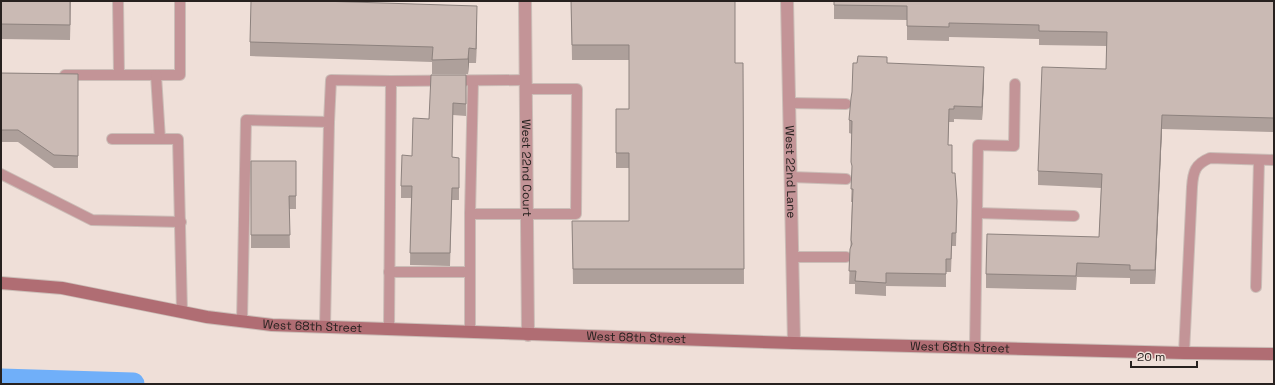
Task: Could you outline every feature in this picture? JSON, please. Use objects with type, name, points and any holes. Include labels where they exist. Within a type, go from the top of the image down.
[{"type":"main road","name":"West 68th Street","points":[[1,283],[62,288],[182,312],[242,321],[325,327],[794,343],[1274,354]]},
{"type":"street","name":"West 22nd Court","points":[[525,1],[528,334]]},
{"type":"street","name":"West 22nd Lane","points":[[787,1],[794,343]]},
{"type":"lane","points":[[118,1],[119,75]]},
{"type":"lane","points":[[56,75],[180,75],[180,1]]},
{"type":"lane","points":[[156,75],[160,139]]},
{"type":"lane","points":[[325,327],[331,80],[473,81],[577,89],[576,214],[470,214]]},
{"type":"lane","points":[[389,329],[391,81]]},
{"type":"lane","points":[[470,332],[470,214],[473,81]]},
{"type":"lane","points":[[974,347],[978,145],[1014,146],[1015,84]]},
{"type":"lane","points":[[790,103],[846,104]]},
{"type":"lane","points":[[242,321],[246,120],[329,122]]},
{"type":"lane","points":[[112,139],[178,139],[182,312]]},
{"type":"lane","points":[[1184,353],[1193,177],[1196,167],[1201,161],[1210,158],[1274,160]]},
{"type":"lane","points":[[1256,286],[1259,160]]},
{"type":"lane","points":[[1,174],[92,220],[181,222]]},
{"type":"lane","points":[[791,177],[846,179]]},
{"type":"lane","points":[[976,214],[1074,216]]},
{"type":"lane","points":[[793,256],[846,257]]},
{"type":"lane","points":[[389,272],[470,272]]},
{"type":"building","points":[[1,1],[70,1],[70,25],[1,24]]},
{"type":"building","points":[[251,1],[320,1],[477,6],[476,49],[469,48],[468,59],[432,60],[433,47],[250,42]]},
{"type":"building","points":[[571,1],[735,1],[735,63],[743,63],[744,269],[573,269],[572,221],[629,221],[629,153],[616,153],[616,109],[629,109],[629,45],[572,45]]},
{"type":"building","points":[[834,1],[1274,1],[1274,118],[1162,115],[1155,270],[1130,270],[1130,265],[1077,263],[1076,276],[986,274],[987,234],[1099,237],[1102,174],[1038,171],[1042,67],[1106,69],[1107,32],[1039,31],[1039,25],[949,23],[949,27],[907,26],[907,6],[834,5]]},
{"type":"building","points":[[858,56],[887,57],[887,63],[984,67],[982,107],[954,106],[954,109],[949,109],[948,145],[952,145],[952,173],[955,173],[957,201],[956,233],[952,233],[951,259],[946,259],[946,274],[886,273],[886,283],[855,281],[856,271],[849,271],[850,249],[852,244],[853,189],[851,189],[852,121],[849,120],[853,63],[857,63]]},
{"type":"building","points":[[1,73],[78,74],[78,156],[54,155],[18,130],[1,130]]},
{"type":"building","points":[[431,75],[466,75],[466,104],[453,103],[452,157],[459,158],[459,188],[452,188],[450,253],[410,253],[412,186],[401,186],[402,155],[412,156],[413,118],[429,119]]},
{"type":"building","points":[[251,161],[296,161],[296,196],[289,196],[290,235],[251,235]]},
{"type":"waterway","points":[[1,380],[133,384]]}]
